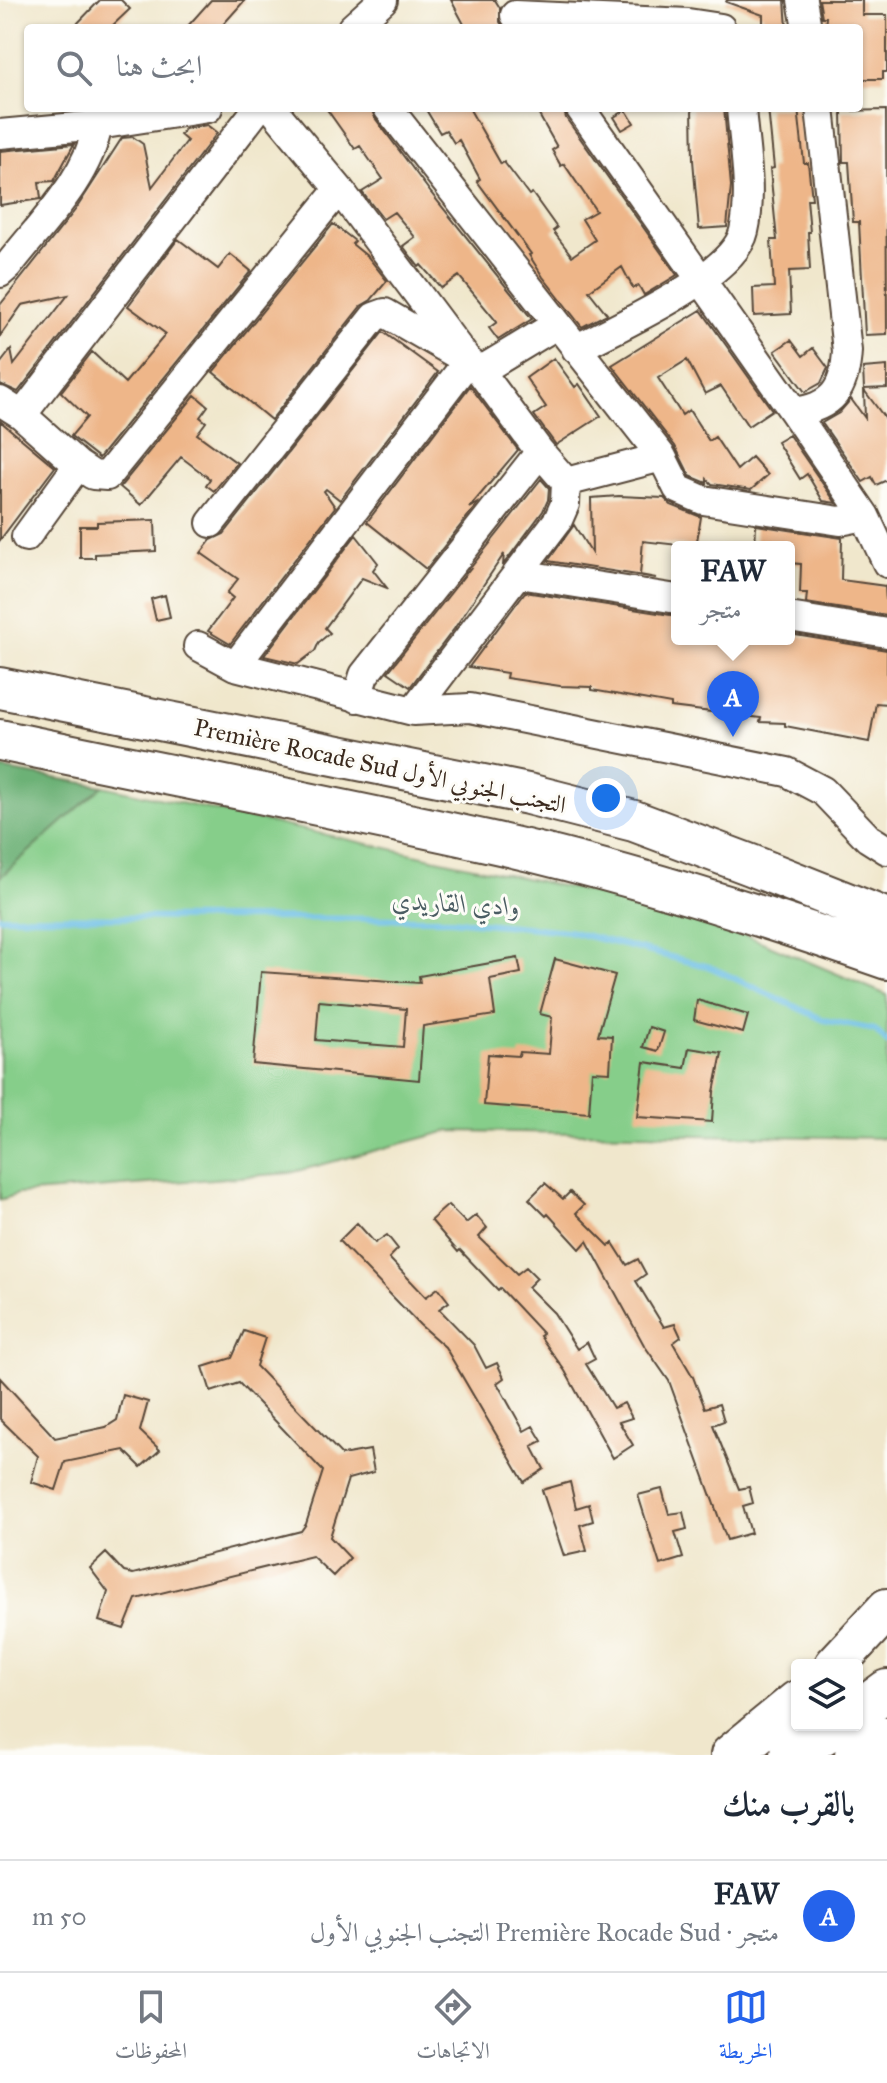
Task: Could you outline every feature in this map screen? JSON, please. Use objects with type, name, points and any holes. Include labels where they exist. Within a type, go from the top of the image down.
[{"type":"highway","name":"Première Rocade Sud التجنب الجنوبي الأول","points":[[0,688],[543,798],[634,821],[876,907]]},
{"type":"highway","points":[[0,740],[488,841],[720,903],[887,959]]},
{"type":"highway","points":[[841,1659],[887,1609]]},
{"type":"highway","points":[[863,1708],[887,1690]]},
{"type":"highway","points":[[731,1755],[791,1706]]},
{"type":"highway","points":[[790,1755],[828,1731]]},
{"type":"highway","points":[[855,1755],[887,1737]]},
{"type":"street","points":[[356,24],[383,0]]},
{"type":"street","points":[[802,0],[806,24]]},
{"type":"street","points":[[514,14],[695,24]]},
{"type":"street","points":[[0,134],[98,125],[182,112]]},
{"type":"street","points":[[255,112],[11,408],[78,465],[93,475],[107,476],[339,189]]},
{"type":"street","points":[[275,112],[339,189],[566,482],[565,504],[558,520],[413,711]]},
{"type":"street","points":[[391,112],[662,457],[678,489],[703,500],[829,520],[865,516]]},
{"type":"street","points":[[583,112],[865,516],[887,563]]},
{"type":"street","points":[[576,349],[702,281],[736,251],[744,234],[748,208],[741,112]]},
{"type":"street","points":[[794,412],[812,410],[830,400],[846,373],[847,351],[820,112]]},
{"type":"street","points":[[0,273],[79,175],[90,156],[98,125]]},
{"type":"street","points":[[211,523],[374,317],[385,313],[399,319],[474,366]]},
{"type":"street","points":[[235,666],[474,366],[556,325]]},
{"type":"street","points":[[357,698],[364,675],[540,452]]},
{"type":"street","points":[[566,482],[662,457]]},
{"type":"street","points":[[26,537],[78,465]]},
{"type":"street","points":[[519,574],[671,598]]},
{"type":"street","points":[[795,618],[887,633]]},
{"type":"street","points":[[198,646],[235,666],[413,711],[470,708],[787,772],[823,791],[868,838],[887,850]]},
{"type":"green space","points":[[0,769],[103,786],[0,877]]},
{"type":"green space","points":[[103,786],[703,917],[887,995],[887,1138],[449,1131],[290,1173],[18,1194],[0,1200],[0,877]]},
{"type":"building","points":[[100,0],[121,0],[130,9],[114,24],[77,24]]},
{"type":"building","points":[[211,0],[245,0],[224,24],[190,24]]},
{"type":"building","points":[[451,0],[495,0],[500,8],[501,24],[464,24]]},
{"type":"building","points":[[785,0],[787,24],[763,24],[763,15],[726,2]]},
{"type":"building","points":[[819,0],[862,0],[862,15],[887,15],[887,72],[883,72],[883,79],[863,79],[863,24],[825,24],[826,17],[822,17]]},
{"type":"building","points":[[886,110],[887,334],[865,335],[859,222],[853,222],[849,162],[843,162],[842,112]]},
{"type":"building","points":[[329,112],[373,112],[431,193],[532,319],[498,340],[489,328],[497,322],[459,276],[441,288],[421,265],[419,267],[403,246],[415,237],[394,212],[383,219],[362,192],[383,179],[360,146],[355,149]]},
{"type":"building","points":[[427,112],[471,112],[501,164],[504,162],[529,195],[532,193],[557,228],[553,231],[572,256],[595,240],[582,219],[596,211],[564,164],[561,166],[552,150],[557,147],[537,112],[564,112],[677,275],[644,295],[639,286],[633,288],[622,267],[589,291],[607,314],[582,327],[543,277],[531,254],[477,181],[480,179],[459,140],[454,143],[446,130],[440,133]]},
{"type":"building","points":[[627,112],[634,123],[622,130],[614,117]]},
{"type":"building","points":[[692,112],[724,112],[731,186],[727,227],[699,229]]},
{"type":"building","points":[[768,112],[798,112],[812,199],[807,199],[810,270],[789,271],[791,314],[754,316],[753,288],[774,287],[771,240],[777,240],[770,169],[774,168]]},
{"type":"building","points":[[207,125],[217,133],[18,392],[0,384],[0,364],[11,350],[14,365],[68,295],[22,305],[0,336],[0,305],[76,209],[122,138],[133,137],[143,144],[152,187],[187,141],[180,135],[185,129]]},
{"type":"building","points":[[74,144],[54,181],[39,182],[41,199],[0,205],[0,151]]},
{"type":"building","points":[[333,224],[355,241],[352,244],[368,257],[387,281],[371,300],[361,306],[271,420],[213,372]]},
{"type":"building","points":[[178,239],[218,269],[230,254],[251,271],[99,458],[71,436],[87,417],[61,392],[92,352],[125,383],[166,334],[128,306]]},
{"type":"building","points":[[701,310],[772,410],[748,426],[721,386],[705,394],[687,360],[658,378],[682,415],[689,410],[709,441],[715,437],[737,470],[752,457],[768,475],[751,490],[712,484],[707,479],[707,483],[690,476],[675,446],[612,365]]},
{"type":"building","points":[[383,332],[438,372],[340,500],[326,489],[324,491],[335,507],[230,644],[208,631],[233,598],[227,593],[238,579],[201,553],[211,540],[224,534]]},
{"type":"building","points":[[791,340],[803,356],[813,348],[828,368],[821,383],[805,392],[775,351]]},
{"type":"building","points":[[554,358],[575,387],[579,384],[601,416],[556,445],[534,415],[546,407],[526,378]]},
{"type":"building","points":[[887,366],[887,388],[864,389],[863,368]]},
{"type":"building","points":[[470,386],[518,450],[469,508],[479,502],[426,569],[367,522]]},
{"type":"building","points":[[864,390],[887,421],[887,480],[876,485],[872,477],[863,482],[822,423],[839,413],[851,399],[865,418]]},
{"type":"building","points":[[195,395],[208,406],[200,417],[206,422],[197,434],[237,463],[214,491],[206,485],[210,479],[181,457],[141,505],[120,487]]},
{"type":"building","points":[[0,421],[55,467],[0,540]]},
{"type":"building","points":[[789,435],[836,503],[823,501],[807,474],[800,479],[777,442]]},
{"type":"building","points":[[541,479],[549,488],[543,511],[503,565],[504,554],[454,629],[410,687],[388,672]]},
{"type":"building","points":[[591,498],[664,498],[671,505],[701,517],[697,541],[671,541],[671,544],[643,541],[640,575],[656,578],[548,561],[574,525],[592,554]]},
{"type":"building","points":[[155,520],[156,551],[95,554],[95,558],[80,558],[80,526],[97,526],[97,522]]},
{"type":"building","points":[[756,525],[842,538],[841,580],[885,586],[887,616],[806,603],[807,593],[800,593],[801,564],[795,564],[795,541],[755,541]]},
{"type":"building","points":[[356,535],[378,563],[373,570],[387,588],[362,578],[325,628],[330,633],[319,642],[315,651],[298,664],[264,656]]},
{"type":"building","points":[[525,592],[671,615],[671,645],[795,645],[795,635],[887,650],[887,704],[876,703],[869,742],[785,726],[785,723],[760,722],[761,718],[671,707],[671,704],[592,690],[592,687],[506,678],[507,673],[469,667]]},
{"type":"building","points":[[165,595],[170,617],[156,620],[151,599]]},
{"type":"building","points":[[518,958],[521,973],[490,979],[495,1015],[423,1026],[419,1080],[253,1064],[261,972],[420,983],[419,976]],"holes":[[[319,1001],[406,1009],[403,1047],[316,1040]]]},
{"type":"building","points":[[555,959],[615,975],[598,1035],[612,1036],[610,1072],[592,1071],[589,1113],[484,1105],[488,1054],[549,1054],[552,1017],[540,1014]]},
{"type":"building","points":[[697,1000],[748,1015],[743,1033],[694,1020]]},
{"type":"building","points":[[649,1027],[664,1032],[658,1051],[643,1047]]},
{"type":"building","points":[[689,1048],[722,1053],[712,1122],[637,1117],[644,1062],[685,1068]]},
{"type":"building","points":[[545,1183],[563,1199],[570,1192],[584,1205],[576,1213],[609,1246],[613,1243],[627,1265],[638,1259],[646,1274],[636,1281],[664,1327],[675,1324],[681,1337],[673,1343],[693,1377],[705,1408],[719,1404],[724,1421],[713,1425],[739,1489],[749,1487],[753,1503],[743,1506],[751,1533],[727,1540],[669,1381],[644,1345],[587,1241],[580,1249],[548,1214],[546,1216],[529,1199]]},
{"type":"building","points":[[448,1205],[466,1223],[476,1215],[487,1228],[479,1237],[517,1274],[526,1267],[537,1278],[528,1287],[554,1313],[577,1349],[587,1342],[595,1359],[586,1364],[613,1408],[624,1403],[632,1418],[619,1422],[633,1445],[613,1458],[565,1371],[540,1336],[543,1334],[500,1288],[498,1290],[460,1250],[458,1252],[431,1220]]},
{"type":"building","points":[[357,1223],[375,1243],[387,1235],[398,1249],[389,1258],[426,1297],[438,1288],[449,1302],[439,1309],[474,1345],[486,1368],[497,1363],[504,1378],[497,1383],[524,1431],[533,1426],[542,1441],[532,1446],[544,1469],[524,1482],[445,1347],[339,1241]]},
{"type":"building","points":[[244,1331],[265,1338],[256,1366],[342,1455],[370,1450],[374,1472],[348,1479],[330,1537],[350,1558],[333,1576],[312,1556],[136,1599],[124,1629],[99,1621],[108,1592],[90,1568],[106,1553],[124,1572],[133,1574],[301,1531],[306,1524],[323,1471],[239,1383],[211,1392],[203,1367],[232,1358]]},
{"type":"building","points":[[0,1378],[55,1438],[106,1427],[117,1420],[123,1395],[148,1402],[140,1431],[160,1450],[141,1467],[124,1450],[65,1462],[56,1490],[31,1482],[38,1456],[0,1419]]},
{"type":"building","points":[[570,1482],[576,1508],[589,1504],[593,1521],[580,1525],[587,1551],[564,1556],[542,1490]]},
{"type":"building","points":[[662,1489],[669,1514],[683,1512],[687,1529],[675,1532],[683,1558],[660,1565],[638,1495]]},
{"type":"waterway","name":"وادي القاريدي","points":[[0,917],[440,919],[568,931],[710,967],[824,1020],[875,1030],[887,1042]]},
{"type":"place","name":"FAW","points":[[733,737]]}]
